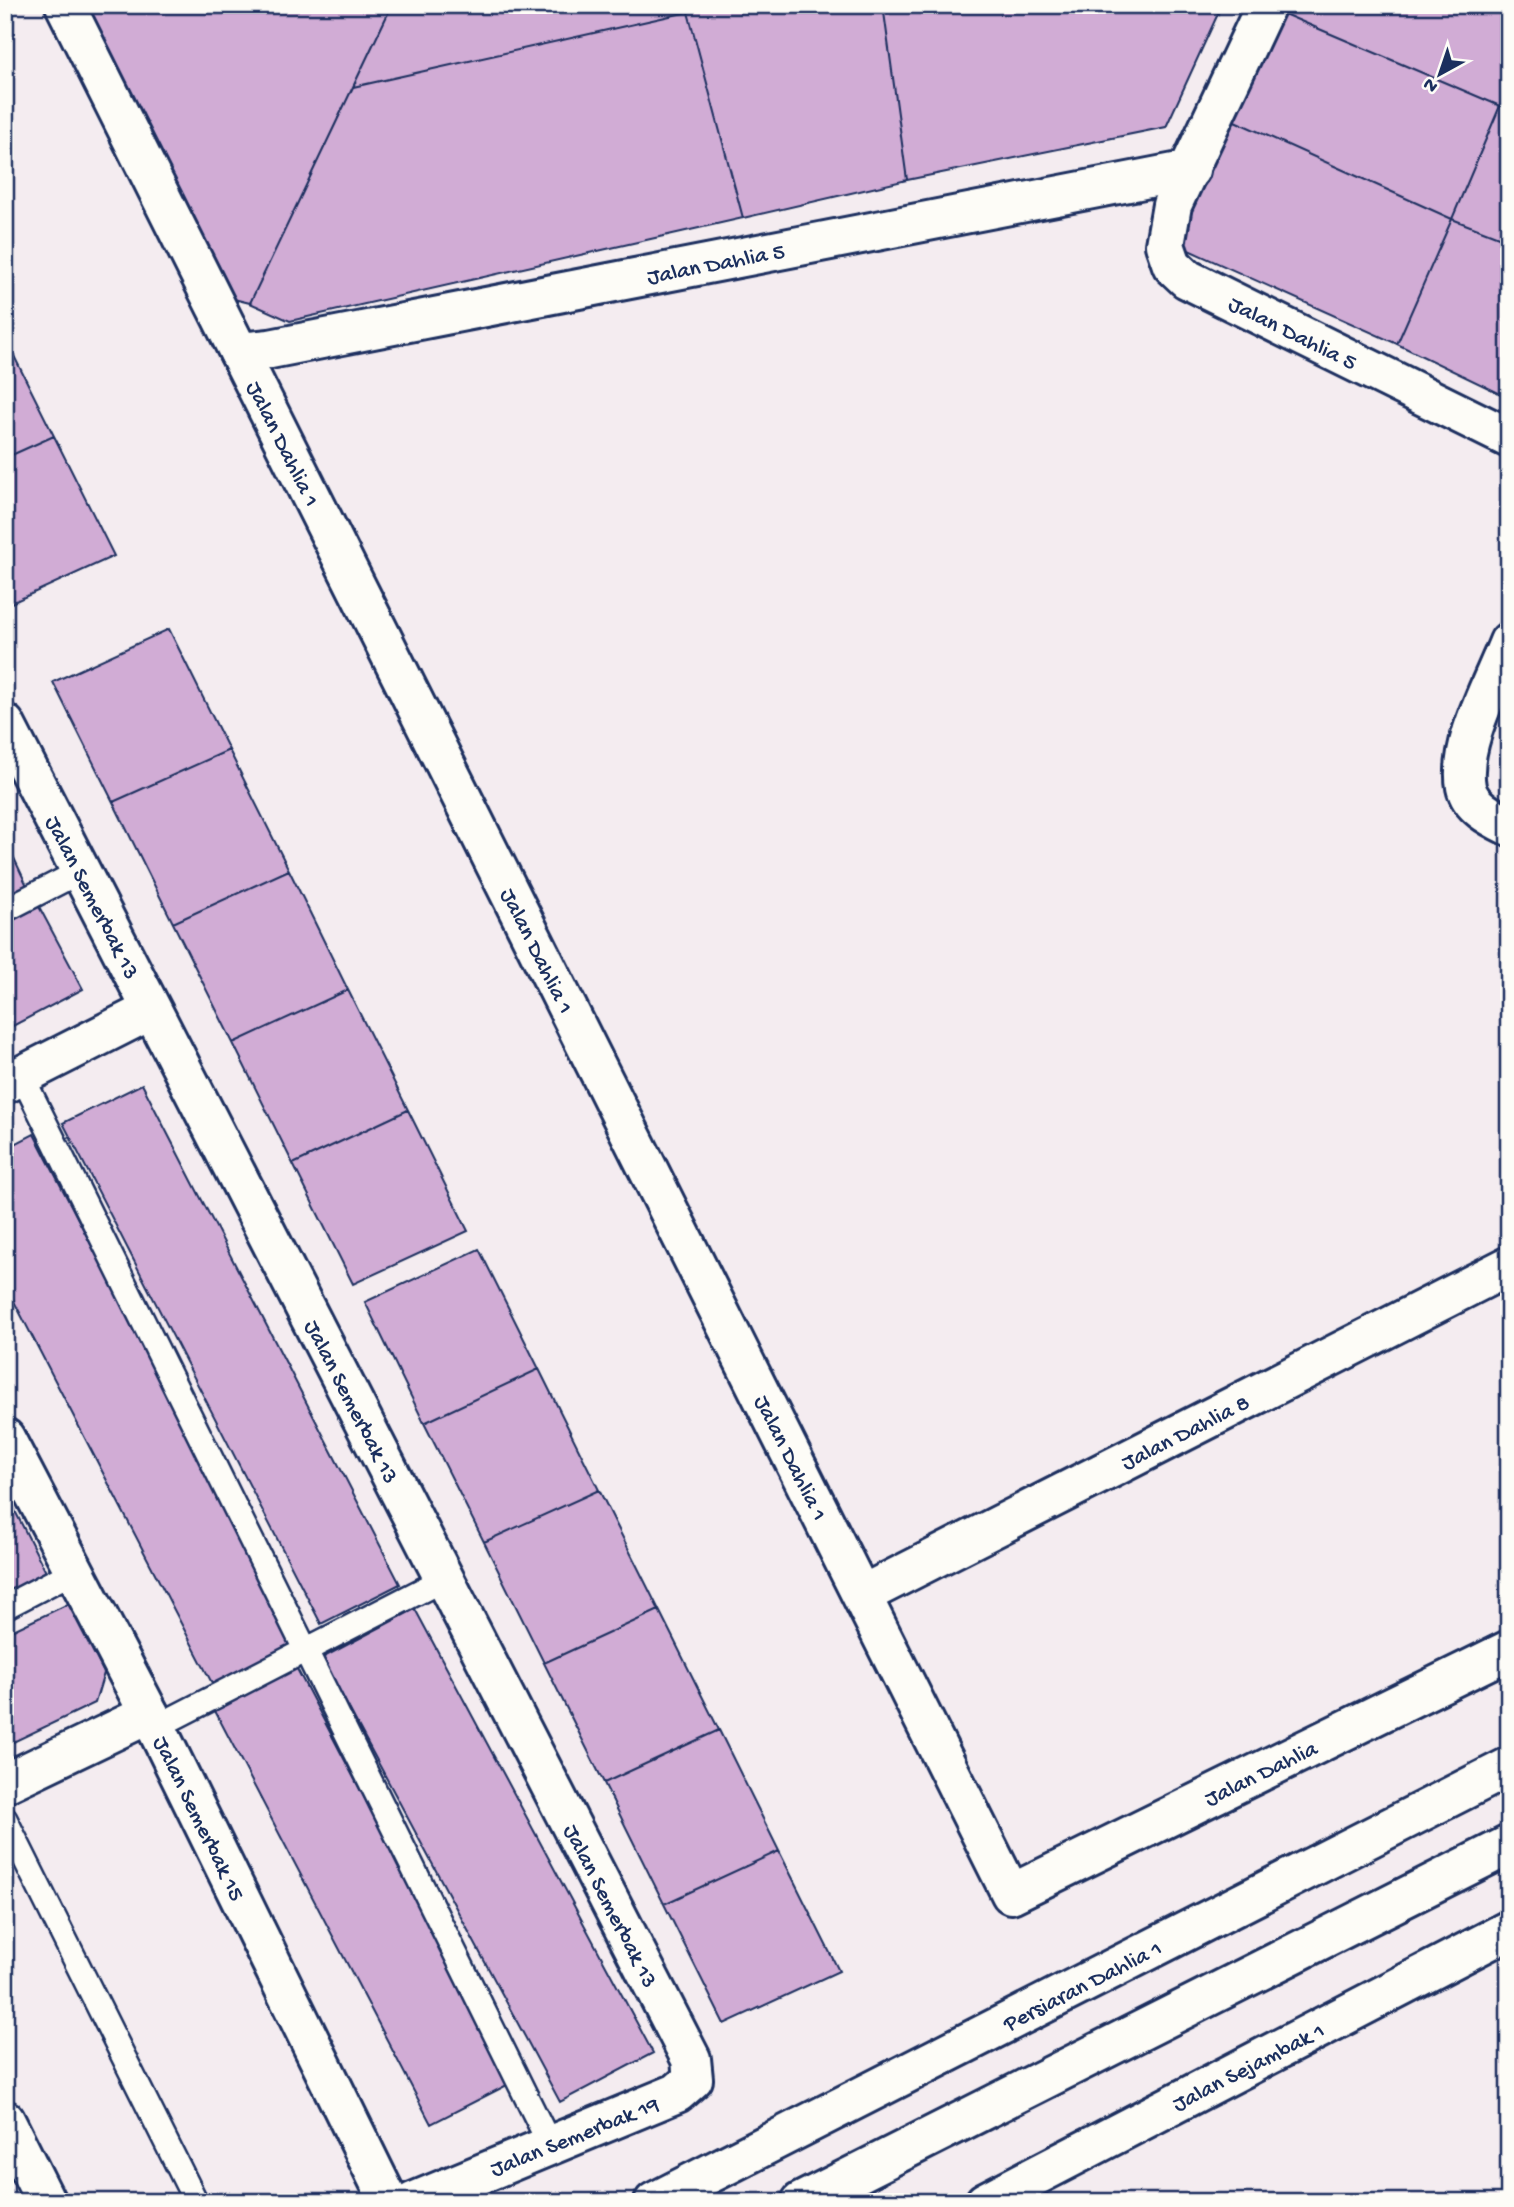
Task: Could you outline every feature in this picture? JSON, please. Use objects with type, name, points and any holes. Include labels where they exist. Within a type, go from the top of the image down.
[{"type":"street","name":"Jalan Dahlia 1","points":[[65,5],[1011,1894]]},
{"type":"street","name":"Jalan Dahlia 5","points":[[1266,5],[1172,205],[1167,223],[1168,256],[1179,272],[1509,438]]},
{"type":"street","name":"Jalan Dahlia 5","points":[[239,352],[270,349],[1190,170]]},
{"type":"street","points":[[1509,642],[1465,752],[1466,789],[1485,814],[1509,826]]},
{"type":"street","name":"Jalan Semerbak 13","points":[[6,727],[691,2059],[693,2079]]},
{"type":"street","points":[[14,1080],[151,1010]]},
{"type":"street","name":"Jalan Dahlia 8","points":[[862,1595],[1509,1265]]},
{"type":"street","name":"Jalan Semerbak 15","points":[[6,1440],[152,1721],[389,2202]]},
{"type":"street","name":"Jalan Dahlia","points":[[1011,1894],[1509,1650]]},
{"type":"street","points":[[5,1783],[152,1721]]},
{"type":"street","name":"Persiaran Dahlia 1","points":[[654,2202],[1509,1767]]},
{"type":"street","points":[[801,2202],[1509,1845]]},
{"type":"street","name":"Jalan Sejambak 1","points":[[985,2202],[1509,1930]]},
{"type":"street","name":"Jalan Semerbak 19","points":[[413,2202],[677,2092],[693,2079]]},
{"type":"street","points":[[5,2120],[46,2202]]},
{"type":"lane","points":[[5,910],[81,871]]},
{"type":"lane","points":[[14,1080],[305,1650],[550,2145]]},
{"type":"lane","points":[[5,1607],[74,1571]]},
{"type":"lane","points":[[152,1721],[305,1650],[444,1579]]},
{"type":"lane","points":[[5,1819],[196,2202]]},
{"type":"building","points":[[78,5],[392,5],[250,303],[221,296]]},
{"type":"building","points":[[392,5],[686,5],[688,12],[353,87]]},
{"type":"building","points":[[686,5],[715,5],[688,12]]},
{"type":"building","points":[[715,5],[883,5],[907,180],[743,218],[688,12]]},
{"type":"building","points":[[883,5],[1222,5],[1166,127],[907,180]]},
{"type":"building","points":[[1280,5],[1509,5],[1509,88],[1500,106],[1277,11]]},
{"type":"building","points":[[1277,11],[1500,106],[1452,219],[1228,118]]},
{"type":"building","points":[[688,12],[743,218],[290,321],[250,303],[353,87]]},
{"type":"building","points":[[1509,88],[1509,110],[1500,106]]},
{"type":"building","points":[[1500,106],[1509,110],[1509,241],[1452,219]]},
{"type":"building","points":[[1228,118],[1452,219],[1397,344],[1173,243]]},
{"type":"building","points":[[1452,219],[1509,241],[1509,398],[1397,344]]},
{"type":"building","points":[[5,338],[54,436],[5,458]]},
{"type":"building","points":[[54,436],[114,556],[5,606],[5,458]]},
{"type":"building","points":[[169,629],[229,750],[113,802],[53,682]]},
{"type":"building","points":[[229,750],[289,870],[173,923],[113,802]]},
{"type":"building","points":[[5,839],[30,892],[5,903]]},
{"type":"building","points":[[289,870],[348,990],[233,1043],[173,923]]},
{"type":"building","points":[[36,901],[83,989],[5,1030],[5,917]]},
{"type":"building","points":[[348,990],[408,1110],[293,1164],[233,1043]]},
{"type":"building","points":[[142,1084],[400,1584],[321,1624],[63,1123]]},
{"type":"building","points":[[408,1110],[468,1231],[353,1284],[293,1164]]},
{"type":"building","points":[[34,1134],[298,1644],[214,1687],[5,1284],[5,1149]]},
{"type":"building","points":[[479,1249],[539,1369],[424,1423],[365,1302]]},
{"type":"building","points":[[539,1369],[599,1490],[484,1542],[424,1423]]},
{"type":"building","points":[[599,1490],[659,1610],[544,1663],[484,1542]]},
{"type":"building","points":[[5,1502],[13,1507],[48,1576],[5,1597]]},
{"type":"building","points":[[70,1603],[104,1673],[95,1703],[5,1746],[5,1634]]},
{"type":"building","points":[[415,1609],[653,2053],[560,2102],[322,1658]]},
{"type":"building","points":[[659,1610],[719,1730],[604,1783],[544,1663]]},
{"type":"building","points":[[296,1667],[513,2082],[431,2124],[214,1709]]},
{"type":"building","points":[[719,1730],[779,1851],[664,1904],[604,1783]]},
{"type":"building","points":[[779,1851],[839,1971],[724,2024],[664,1904]]},
{"type":"building","points":[[5,2182],[15,2202],[5,2202]]}]
